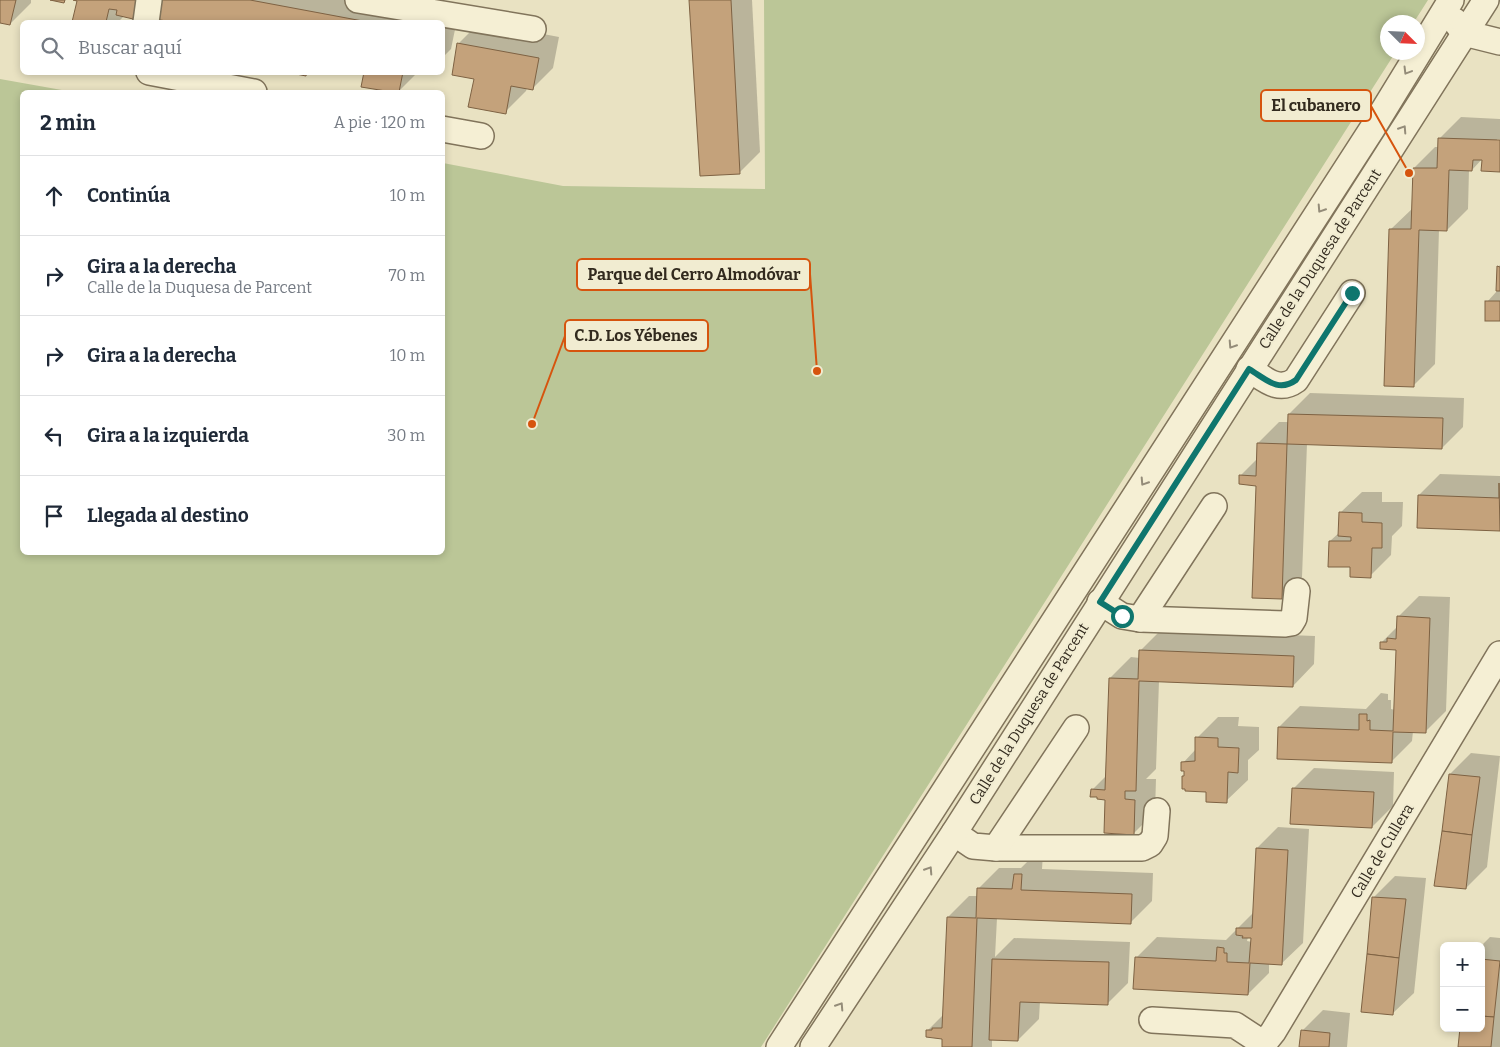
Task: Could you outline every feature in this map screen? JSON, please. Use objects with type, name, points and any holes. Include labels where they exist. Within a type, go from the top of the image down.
[{"type":"street","points":[[146,20],[149,0]]},
{"type":"street","points":[[358,0],[533,29]]},
{"type":"street","name":"Calle de la Duquesa de Parcent","points":[[779,1047],[1362,146],[1451,0]]},
{"type":"street","points":[[1462,0],[1454,19],[1464,34],[1500,42]]},
{"type":"street","name":"Calle de la Duquesa de Parcent","points":[[813,1047],[954,833],[1486,0]]},
{"type":"street","points":[[164,75],[243,90]]},
{"type":"street","points":[[445,129],[481,136]]},
{"type":"street","points":[[1249,369],[1276,385],[1288,386],[1296,380],[1352,293]]},
{"type":"street","points":[[1140,619],[1214,506]]},
{"type":"street","points":[[1100,602],[1122,616],[1140,619],[1291,623],[1294,618],[1297,591]]},
{"type":"street","name":"Calle de Cullera","points":[[1263,1045],[1273,1032],[1500,654]]},
{"type":"street","points":[[996,848],[1076,728]]},
{"type":"street","points":[[954,833],[973,846],[996,848],[1142,848],[1150,844],[1154,836],[1156,811]]},
{"type":"street","points":[[1152,1020],[1235,1025],[1263,1045]]},
{"type":"green space","points":[[764,0],[1428,0],[1418,15],[1380,15],[1380,60],[1391,60],[761,1047],[0,1047],[0,79],[62,90],[20,90],[20,555],[445,555],[445,163],[563,186],[765,189]]},
{"type":"building","points":[[0,0],[16,0],[10,25],[0,23]]},
{"type":"building","points":[[50,0],[65,0],[64,3]]},
{"type":"building","points":[[73,0],[137,0],[133,19],[116,15],[117,10],[109,9],[106,20],[72,20],[77,1]]},
{"type":"building","points":[[157,0],[250,0],[357,20],[160,20],[154,19]]},
{"type":"building","points":[[689,0],[731,0],[740,174],[700,176]]},
{"type":"building","points":[[457,43],[539,58],[533,90],[511,86],[506,114],[468,107],[474,79],[452,75]]},
{"type":"building","points":[[363,75],[402,75],[399,90],[380,90],[361,87]]},
{"type":"building","points":[[1438,138],[1500,140],[1500,172],[1481,171],[1482,160],[1473,160],[1472,171],[1449,170],[1447,231],[1419,230],[1414,387],[1384,386],[1389,229],[1411,229],[1413,168],[1437,168]]},
{"type":"building","points":[[1497,266],[1500,267],[1500,291],[1496,291]]},
{"type":"building","points":[[1485,301],[1500,301],[1500,321],[1485,321]]},
{"type":"building","points":[[1288,414],[1443,418],[1442,449],[1287,444]]},
{"type":"building","points":[[1257,443],[1287,444],[1282,599],[1252,598],[1256,486],[1239,484],[1239,475],[1256,476]]},
{"type":"building","points":[[1499,483],[1500,531],[1417,528],[1418,495],[1499,498]]},
{"type":"building","points":[[1339,512],[1362,513],[1362,522],[1382,523],[1382,548],[1372,548],[1371,578],[1350,577],[1350,567],[1328,567],[1329,541],[1351,541],[1351,537],[1338,536]]},
{"type":"building","points":[[1397,616],[1430,618],[1426,733],[1393,732],[1392,763],[1277,759],[1278,727],[1359,730],[1359,714],[1367,714],[1367,721],[1370,720],[1370,730],[1393,731],[1396,650],[1380,649],[1380,642],[1387,642],[1387,638],[1396,639]]},
{"type":"building","points":[[1139,650],[1294,656],[1293,687],[1139,681],[1136,791],[1125,791],[1125,799],[1135,800],[1134,835],[1104,833],[1105,800],[1090,797],[1091,789],[1105,790],[1109,678],[1138,679]]},
{"type":"building","points":[[1195,737],[1218,738],[1218,747],[1239,748],[1238,773],[1228,772],[1227,803],[1206,802],[1206,792],[1185,791],[1185,789],[1182,789],[1184,771],[1181,771],[1181,762],[1195,761]]},
{"type":"building","points":[[1449,774],[1480,777],[1472,835],[1442,831]]},
{"type":"building","points":[[1292,788],[1374,792],[1372,828],[1290,824]]},
{"type":"building","points":[[1442,831],[1472,835],[1466,889],[1434,886]]},
{"type":"building","points":[[1256,848],[1288,850],[1282,965],[1250,963],[1248,995],[1133,989],[1135,957],[1216,961],[1217,947],[1224,948],[1224,953],[1227,953],[1227,962],[1249,963],[1251,938],[1242,938],[1243,936],[1236,935],[1236,928],[1252,928]]},
{"type":"building","points":[[1014,874],[1022,874],[1021,890],[1132,894],[1131,924],[977,918],[972,1047],[942,1047],[942,1039],[926,1037],[926,1030],[942,1028],[947,917],[976,918],[977,888],[1012,889]]},
{"type":"building","points":[[1372,897],[1406,899],[1399,958],[1367,954]]},
{"type":"building","points":[[1367,954],[1399,958],[1393,1015],[1361,1012]]},
{"type":"building","points":[[992,959],[1109,962],[1108,1005],[1020,1002],[1018,1041],[989,1040]]},
{"type":"building","points":[[1485,959],[1500,961],[1494,1017],[1485,1016]]},
{"type":"building","points":[[1485,1016],[1494,1017],[1491,1047],[1458,1047],[1460,1032],[1485,1032]]},
{"type":"building","points":[[1301,1030],[1330,1033],[1329,1047],[1299,1047]]},
{"type":"place","name":"El cubanero","points":[[1409,173]]},
{"type":"place","name":"Parque del Cerro Almodóvar","points":[[817,371]]},
{"type":"place","name":"C.D. Los Yébenes","points":[[532,424]]},
{"type":"route","points":[[1122,616],[1100,602],[1249,369],[1276,385],[1288,386],[1296,380],[1352,293]]}]
